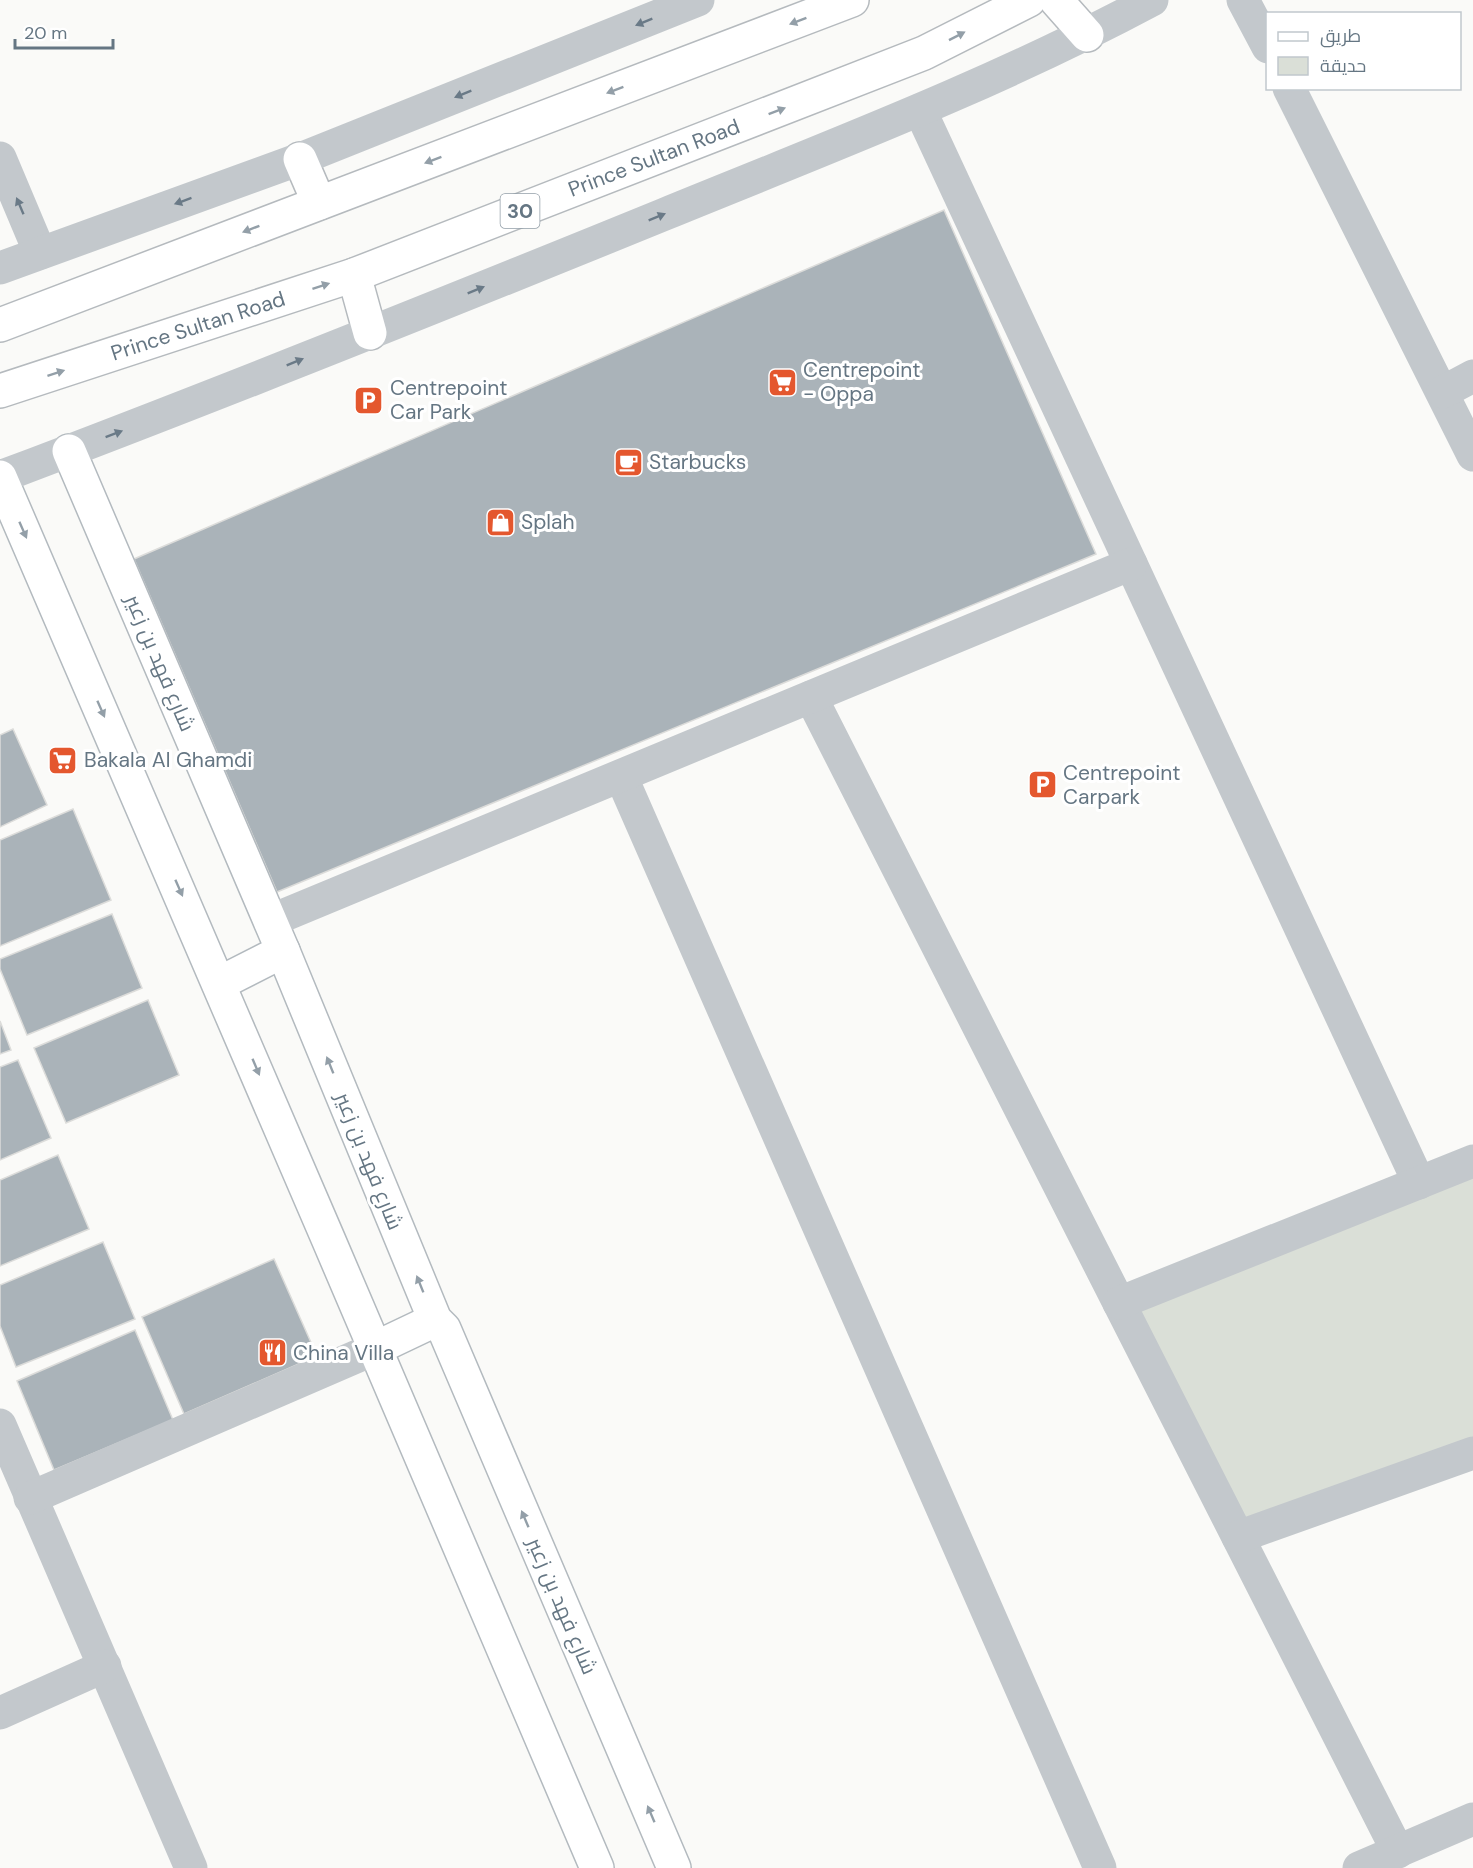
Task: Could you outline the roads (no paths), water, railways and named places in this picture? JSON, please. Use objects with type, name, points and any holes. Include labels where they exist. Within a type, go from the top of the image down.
[{"type":"street","points":[[0,268],[300,159],[698,0]]},
{"type":"street","points":[[0,325],[852,0]]},
{"type":"street","name":"Prince Sultan Road","points":[[0,391],[354,275],[924,53],[1029,0]]},
{"type":"street","points":[[1056,0],[1087,35]]},
{"type":"street","points":[[597,1868],[220,983],[0,477],[370,333],[920,110],[1044,56],[1152,0]]},
{"type":"street","points":[[1244,0],[1266,43]]},
{"type":"street","points":[[1290,90],[1473,455]]},
{"type":"street","points":[[920,110],[1419,1183]]},
{"type":"street","points":[[0,158],[40,254]]},
{"type":"street","points":[[300,159],[319,204]]},
{"type":"street","points":[[354,275],[370,333]]},
{"type":"street","points":[[1443,392],[1473,376]]},
{"type":"street","name":"شارع فهد بن زعير","points":[[69,451],[283,951],[435,1320],[444,1329],[674,1868]]},
{"type":"street","points":[[270,921],[1131,564]]},
{"type":"street","points":[[811,697],[1398,1851]]},
{"type":"street","points":[[621,776],[1100,1868]]},
{"type":"street","points":[[220,983],[283,951]]},
{"type":"street","points":[[1119,1303],[1473,1161]]},
{"type":"street","points":[[30,1498],[374,1349],[435,1320]]},
{"type":"street","points":[[0,1425],[191,1868]]},
{"type":"street","points":[[1238,1536],[1473,1454]]},
{"type":"street","points":[[0,1713],[105,1666]]},
{"type":"street","points":[[1359,1868],[1473,1820]]},
{"type":"place","name":"Centrepoint - Oppa","points":[[782,382]]},
{"type":"place","name":"Centrepoint Car Park","points":[[369,400]]},
{"type":"place","name":"Starbucks","points":[[628,462]]},
{"type":"place","name":"Splah","points":[[500,522]]},
{"type":"place","name":"Bakala Al Ghamdi","points":[[63,760]]},
{"type":"place","name":"Centrepoint Carpark","points":[[1042,785]]},
{"type":"place","name":"China Villa","points":[[272,1353]]}]
